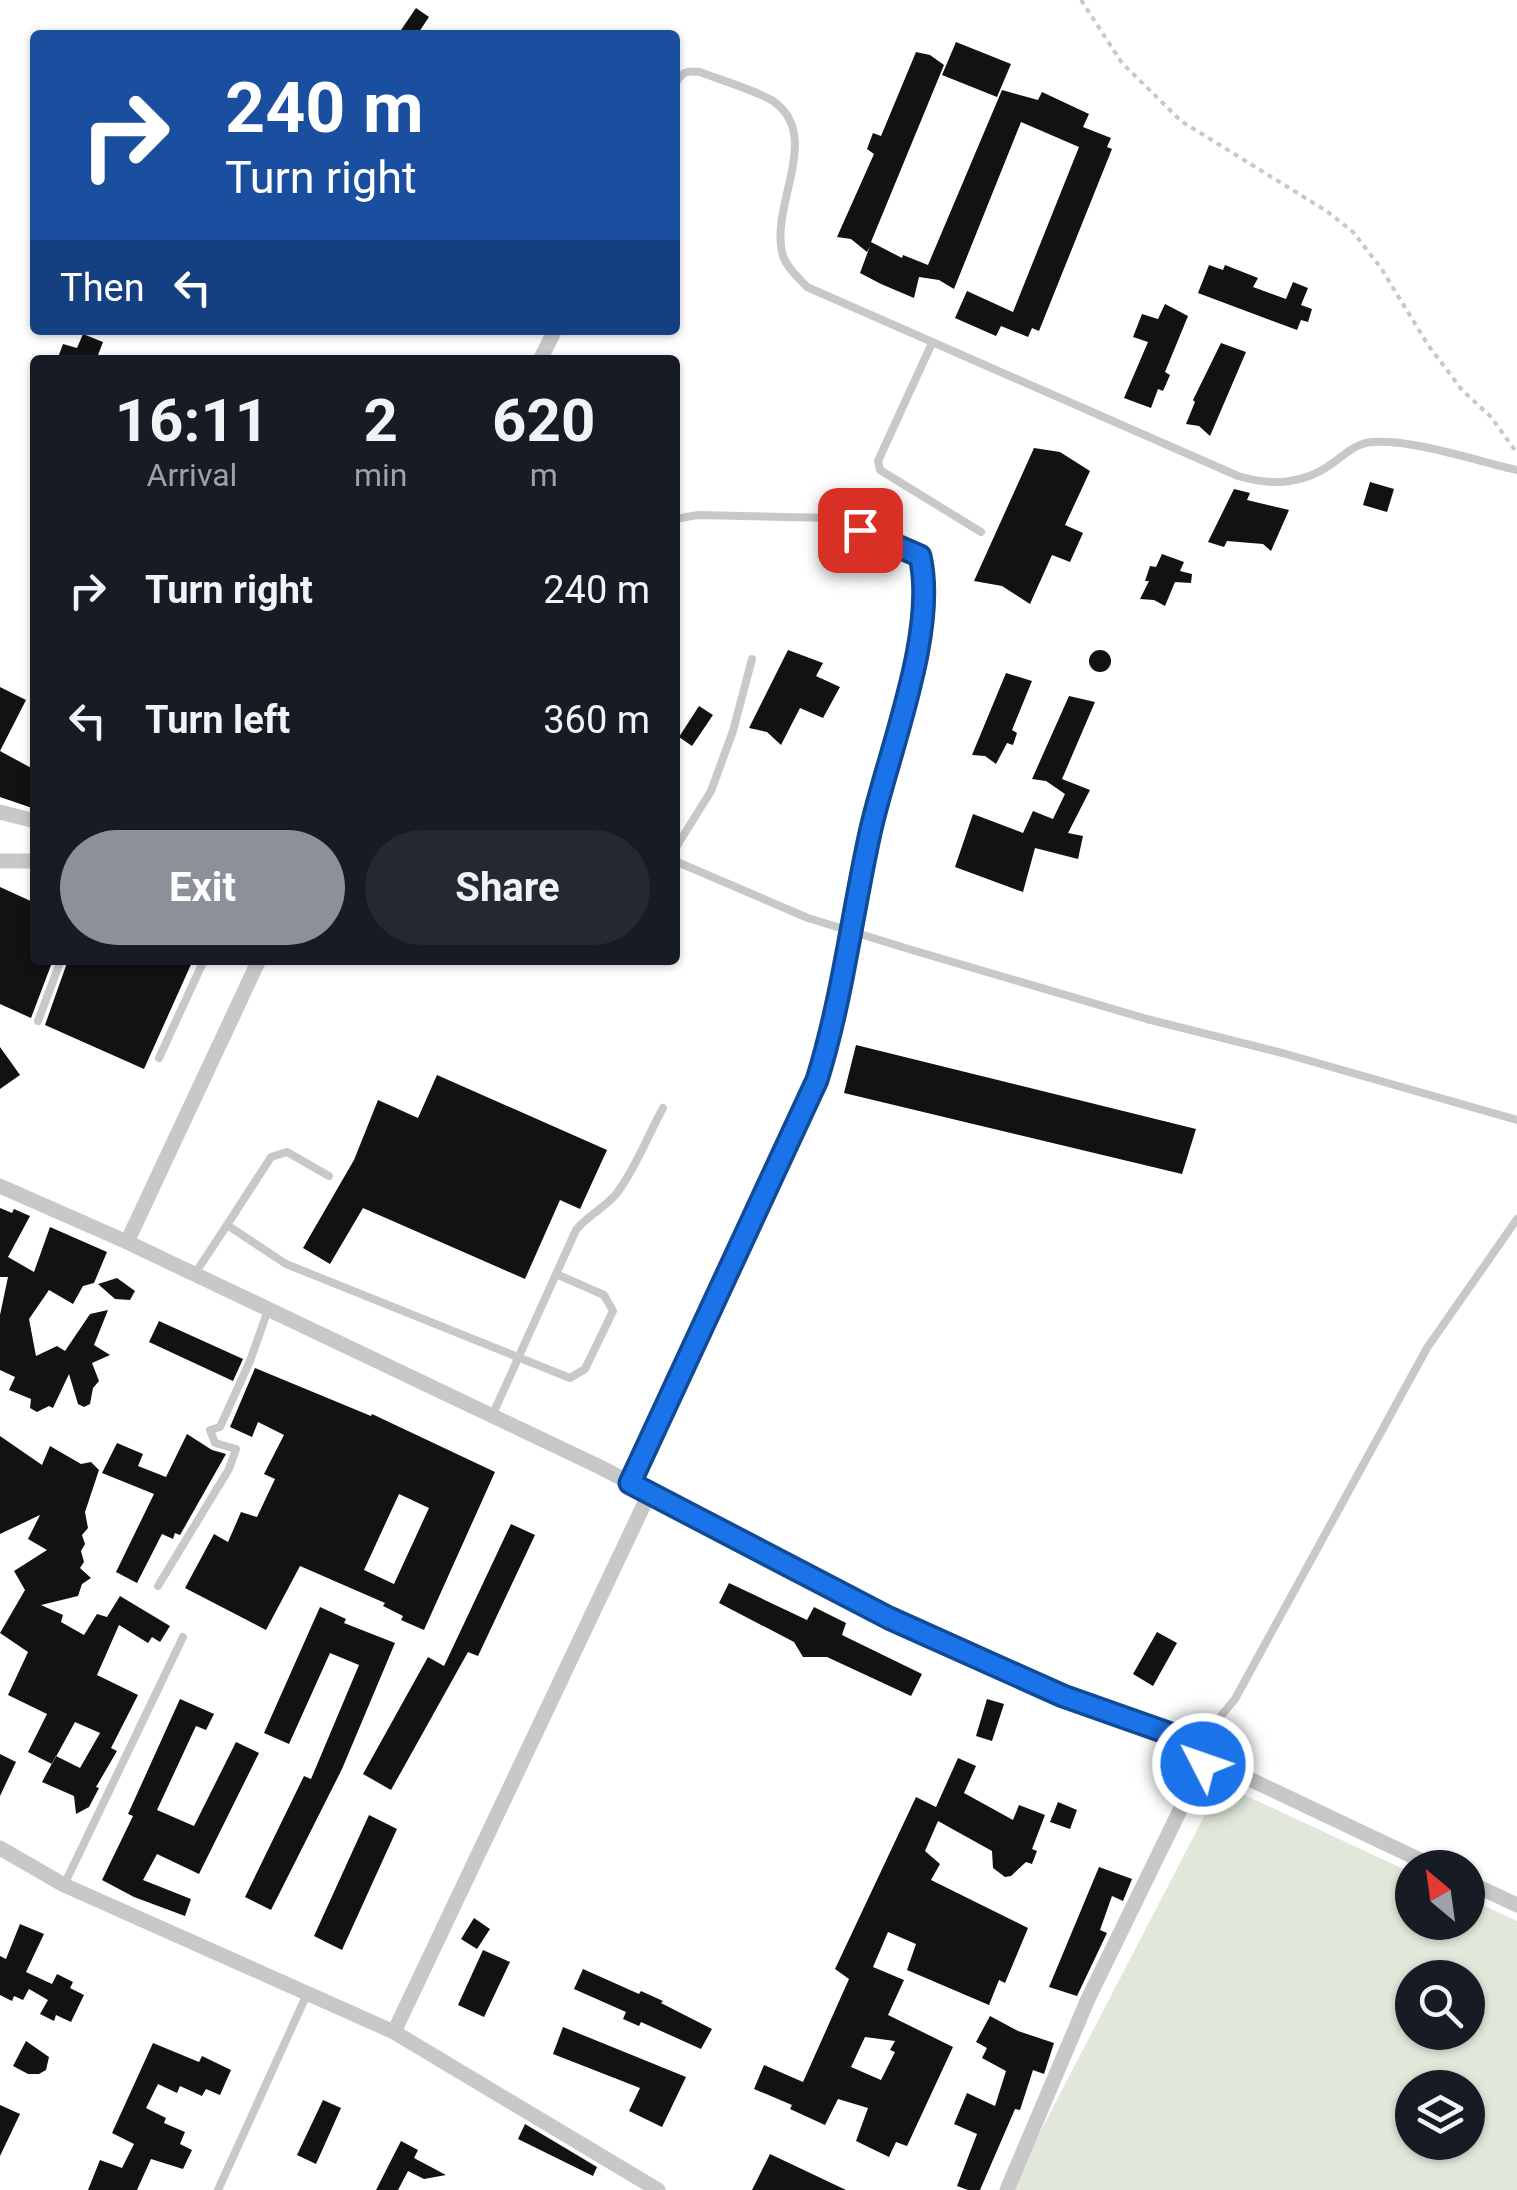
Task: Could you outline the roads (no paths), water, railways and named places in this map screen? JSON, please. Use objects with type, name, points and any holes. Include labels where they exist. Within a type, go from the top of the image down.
[{"type":"street","points":[[0,812],[30,820]]},
{"type":"street","points":[[0,860],[30,862]]},
{"type":"street","points":[[127,1242],[257,965]]},
{"type":"street","points":[[0,1186],[127,1242],[630,1483],[906,1626],[1063,1696],[1182,1738],[1198,1751],[1401,1850]]},
{"type":"street","points":[[394,2032],[648,1494]]},
{"type":"street","points":[[1007,2190],[1088,1999],[1203,1764],[1198,1751]]},
{"type":"street","points":[[0,1848],[64,1884],[394,2032],[658,2190]]},
{"type":"street","points":[[1485,1890],[1517,1905]]},
{"type":"lane","points":[[680,75],[688,70],[700,72],[772,100],[790,119],[798,144],[780,238],[784,260],[808,287],[1238,476],[1265,484],[1302,480],[1352,448],[1372,442],[1412,446],[1517,470]]},
{"type":"lane","points":[[932,343],[878,462],[880,470],[981,532]]},
{"type":"lane","points":[[630,1483],[817,1080],[833,1029],[871,828],[886,784],[924,611],[920,556],[831,518],[698,515],[680,519]]},
{"type":"lane","points":[[680,841],[710,791],[733,731],[752,659]]},
{"type":"lane","points":[[680,863],[808,918],[1147,1018],[1517,1120]]},
{"type":"lane","points":[[38,1021],[59,965]]},
{"type":"lane","points":[[159,1058],[202,965]]},
{"type":"lane","points":[[492,1416],[576,1230],[618,1191],[663,1108]]},
{"type":"lane","points":[[194,1275],[271,1157],[287,1152],[329,1176]]},
{"type":"lane","points":[[1198,1751],[1235,1698],[1426,1348],[1517,1219]]},
{"type":"lane","points":[[227,1225],[286,1264],[570,1378],[585,1369],[613,1311],[604,1295],[556,1274]]},
{"type":"lane","points":[[158,1586],[229,1468],[236,1449],[215,1443],[210,1430],[220,1427],[268,1310]]},
{"type":"lane","points":[[64,1884],[183,1637]]},
{"type":"lane","points":[[218,2190],[307,1994]]}]
